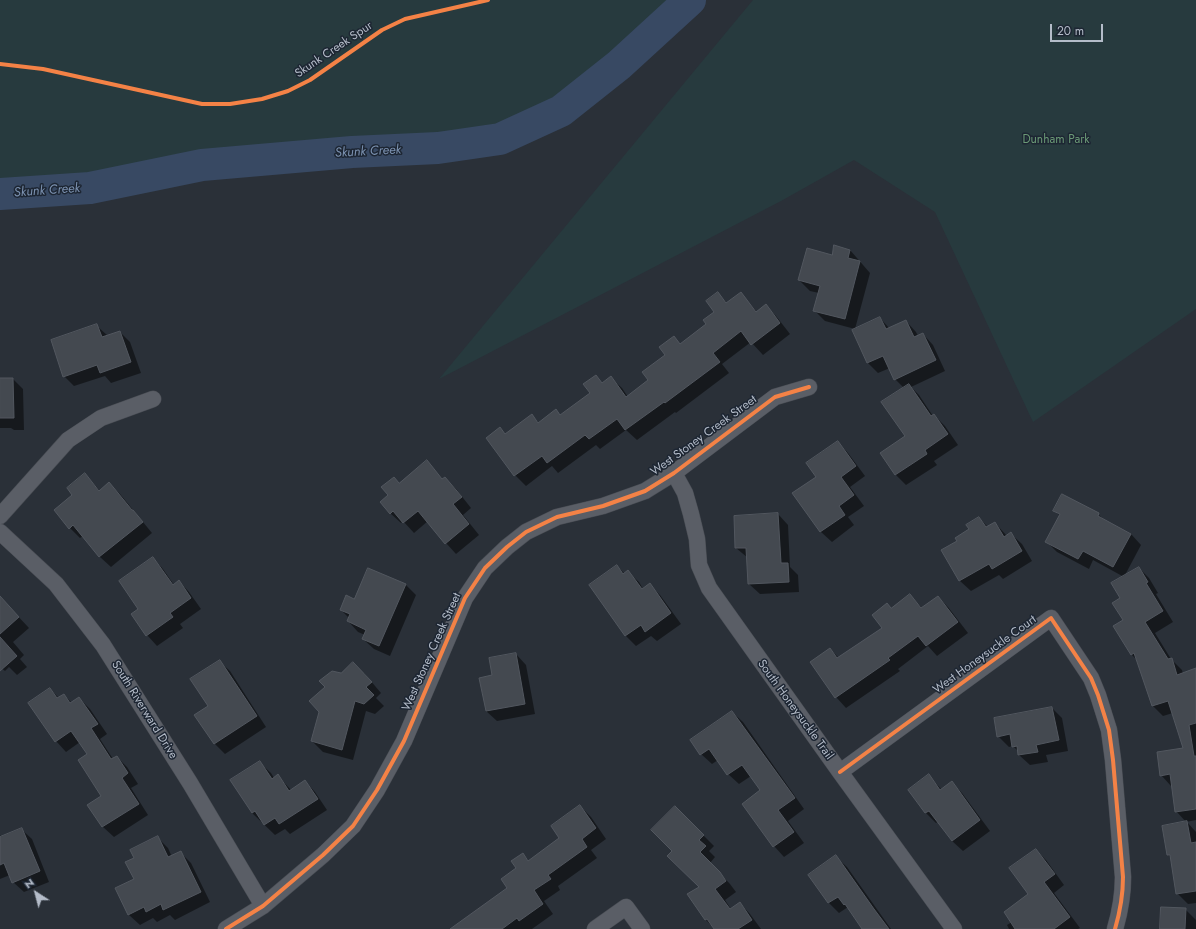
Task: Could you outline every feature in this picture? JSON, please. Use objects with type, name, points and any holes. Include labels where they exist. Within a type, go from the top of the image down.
[{"type":"street","name":"West Stoney Creek Street","points":[[226,929],[263,906],[323,855],[353,826],[377,790],[404,741],[465,598],[485,568],[507,547],[526,532],[557,517],[603,506],[645,491],[674,473],[775,397],[809,387]]},
{"type":"street","points":[[0,516],[68,440],[101,418],[153,399]]},
{"type":"street","name":"South Honeysuckle Trail","points":[[674,473],[685,493],[697,539],[699,565],[709,588],[954,929]]},
{"type":"street","name":"South Riverward Drive","points":[[0,532],[56,584],[103,645],[190,783],[263,906]]},
{"type":"street","name":"West Honeysuckle Court","points":[[840,772],[1052,618],[1091,678],[1109,730],[1123,877],[1123,894],[1115,929]]},
{"type":"street","points":[[595,929],[626,907],[642,929]]},
{"type":"green space","points":[[0,0],[690,0],[619,65],[561,111],[500,139],[438,148],[352,152],[202,165],[90,188],[0,194]]},
{"type":"green space","name":"Dunham Park","points":[[753,0],[1196,0],[1196,309],[1033,422],[935,212],[854,160],[781,201],[439,379]]},
{"type":"building","points":[[834,245],[850,250],[848,258],[860,261],[845,319],[813,311],[820,286],[798,280],[807,248],[832,255]]},
{"type":"building","points":[[718,292],[726,303],[741,292],[756,312],[766,304],[780,323],[751,345],[741,331],[713,353],[720,362],[665,403],[664,402],[625,430],[617,419],[589,439],[585,435],[547,463],[542,456],[514,476],[486,438],[500,427],[505,434],[532,414],[538,423],[556,409],[560,415],[590,393],[583,384],[596,375],[602,383],[611,376],[626,397],[648,380],[642,372],[665,355],[659,347],[674,336],[680,344],[706,324],[703,320],[714,312],[706,301]]},
{"type":"building","points":[[880,317],[886,329],[906,320],[914,337],[923,333],[936,360],[894,380],[883,356],[867,363],[852,330]]},
{"type":"building","points":[[97,324],[102,337],[120,331],[131,362],[100,373],[97,365],[63,377],[51,340]]},
{"type":"building","points":[[0,378],[13,378],[14,418],[0,418]]},
{"type":"building","points":[[909,384],[931,416],[934,414],[948,434],[925,450],[927,454],[895,475],[880,453],[905,436],[881,402]]},
{"type":"building","points":[[838,441],[856,466],[841,477],[854,495],[839,506],[845,515],[820,532],[792,493],[816,477],[806,463]]},
{"type":"building","points":[[427,460],[442,479],[445,477],[462,497],[453,504],[469,524],[445,544],[418,511],[403,523],[393,511],[390,514],[380,502],[388,495],[381,487],[394,477],[399,483]]},
{"type":"building","points":[[85,473],[99,491],[109,482],[143,522],[99,557],[73,525],[69,529],[54,510],[72,495],[67,488]]},
{"type":"building","points":[[1062,494],[1099,513],[1098,516],[1131,534],[1113,567],[1083,551],[1078,559],[1045,542],[1060,514],[1053,511]]},
{"type":"building","points":[[778,513],[781,563],[788,563],[789,582],[748,584],[746,548],[735,548],[734,516]]},
{"type":"building","points":[[979,517],[986,527],[995,522],[1004,537],[1011,532],[1022,551],[992,569],[989,564],[959,581],[941,550],[957,541],[955,538],[969,529],[966,525]]},
{"type":"building","points":[[153,557],[173,585],[179,580],[191,598],[170,613],[173,617],[146,636],[131,614],[138,609],[119,581]]},
{"type":"building","points":[[617,565],[623,574],[628,570],[642,589],[650,583],[671,613],[645,632],[641,625],[625,636],[589,585]]},
{"type":"building","points":[[1139,567],[1148,582],[1146,583],[1163,611],[1145,622],[1168,659],[1172,658],[1177,675],[1196,668],[1196,723],[1189,725],[1194,756],[1196,756],[1196,809],[1175,812],[1170,774],[1160,776],[1157,752],[1183,748],[1168,701],[1152,706],[1134,653],[1131,655],[1113,626],[1123,620],[1112,603],[1120,598],[1111,583]]},
{"type":"building","points":[[368,568],[406,584],[379,646],[362,639],[366,630],[347,621],[350,614],[340,610],[346,595],[354,599]]},
{"type":"building","points":[[910,594],[921,608],[938,596],[958,622],[926,646],[918,636],[888,658],[890,660],[835,698],[810,662],[830,648],[837,658],[882,628],[872,615],[887,603],[891,608]]},
{"type":"building","points":[[0,596],[19,617],[0,634]]},
{"type":"building","points":[[0,637],[17,656],[0,671]]},
{"type":"building","points":[[516,653],[525,704],[486,711],[479,678],[492,675],[489,658]]},
{"type":"building","points":[[220,660],[257,716],[214,744],[194,715],[208,706],[190,679]]},
{"type":"building","points":[[353,662],[372,682],[366,687],[374,695],[364,704],[355,701],[342,750],[311,741],[319,712],[309,701],[325,687],[319,681],[332,671],[341,673]]},
{"type":"building","points":[[50,688],[57,698],[64,694],[70,703],[79,697],[98,724],[91,728],[111,759],[117,756],[128,773],[122,778],[139,804],[102,827],[87,805],[101,796],[78,760],[87,754],[71,731],[55,742],[28,703]]},
{"type":"building","points":[[1052,707],[1059,740],[1036,745],[1038,752],[1018,755],[1017,746],[1012,747],[1010,734],[997,737],[994,718]]},
{"type":"building","points":[[732,711],[795,798],[778,810],[794,832],[773,847],[742,804],[760,790],[742,765],[727,775],[709,749],[700,755],[690,740]]},
{"type":"building","points":[[260,761],[272,779],[278,774],[289,791],[305,780],[318,799],[279,824],[275,818],[264,825],[255,811],[252,813],[230,780]]},
{"type":"building","points":[[929,774],[940,790],[952,781],[980,820],[952,841],[929,811],[925,813],[908,790]]},
{"type":"building","points":[[580,805],[596,828],[582,839],[587,847],[548,875],[551,879],[534,890],[543,904],[519,921],[517,918],[502,929],[450,929],[507,888],[501,879],[516,868],[511,861],[523,853],[528,861],[559,838],[551,826]]},
{"type":"building","points":[[675,806],[704,835],[699,840],[706,846],[700,852],[720,872],[726,881],[715,889],[730,909],[740,902],[752,920],[738,929],[714,929],[707,919],[705,920],[687,894],[699,887],[667,856],[672,851],[651,830]]},
{"type":"building","points":[[1187,821],[1191,843],[1196,842],[1196,891],[1176,894],[1170,855],[1167,855],[1162,826]]},
{"type":"building","points":[[22,828],[40,871],[12,883],[4,863],[0,865],[0,837]]},
{"type":"building","points":[[158,836],[168,857],[181,851],[201,892],[163,910],[161,904],[146,912],[144,907],[128,915],[115,888],[134,879],[125,862],[134,858],[130,850]]},
{"type":"building","points":[[1036,849],[1055,874],[1044,882],[1070,917],[1054,929],[1015,929],[1004,912],[1028,894],[1009,868]]},
{"type":"building","points":[[836,855],[889,929],[862,929],[845,904],[844,905],[838,897],[828,903],[808,875]]},
{"type":"building","points":[[1161,907],[1186,908],[1185,929],[1160,929]]},
{"type":"waterway","name":"Skunk Creek","points":[[0,194],[90,188],[202,165],[352,152],[438,148],[500,139],[561,111],[619,65],[690,0]]},
{"type":"cycle path","name":"Skunk Creek Spur","points":[[0,64],[43,69],[202,104],[230,104],[262,99],[288,91],[310,80],[382,30],[405,19],[488,0]]},
{"type":"cycle path","points":[[226,929],[263,906],[323,855],[353,826],[377,790],[404,741],[465,598],[485,568],[507,547],[526,532],[557,517],[603,506],[645,491],[674,473],[775,397],[809,387]]},
{"type":"cycle path","points":[[840,772],[1051,618],[1091,678],[1109,730],[1123,877],[1121,903],[1115,929]]}]
